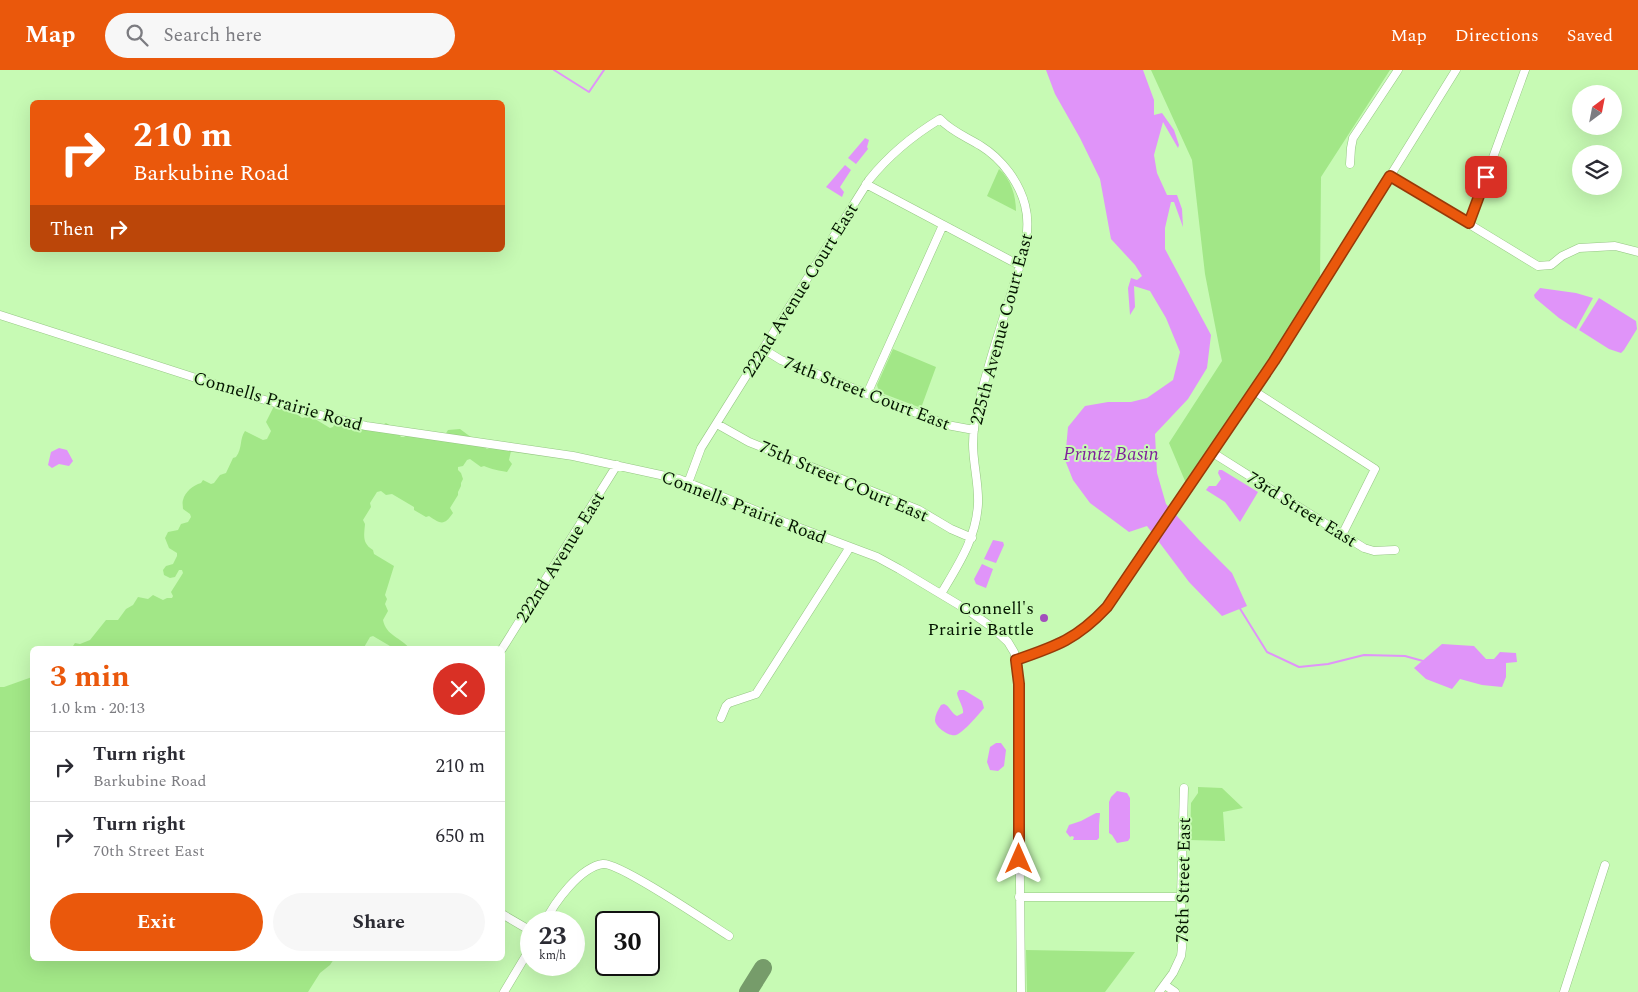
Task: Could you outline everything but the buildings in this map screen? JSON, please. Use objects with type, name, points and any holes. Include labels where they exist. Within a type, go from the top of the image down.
[{"type":"street","points":[[1350,164],[1353,138],[1398,70]]},
{"type":"street","points":[[1016,660],[1048,650],[1071,638],[1091,624],[1107,607],[1147,546],[1213,453],[1294,330],[1456,70]]},
{"type":"street","points":[[1469,223],[1525,70]]},
{"type":"street","name":"222nd Avenue Court East","points":[[688,483],[701,448],[866,184],[880,166],[910,139],[940,119],[951,130],[980,145],[996,158],[1012,177],[1025,205]]},
{"type":"street","points":[[1390,176],[1538,266],[1551,265],[1562,256],[1579,248],[1615,246],[1638,252]]},
{"type":"street","points":[[866,184],[1020,265]]},
{"type":"street","name":"225th Avenue Court East","points":[[941,594],[972,538],[978,505],[973,444],[974,430],[983,386],[1024,251],[1027,233],[1025,205]]},
{"type":"street","points":[[867,394],[943,225]]},
{"type":"street","name":"Connells Prairie Road","points":[[0,315],[258,398],[336,420],[573,456],[679,479],[784,522],[877,557],[941,594],[993,628],[1008,642],[1014,652],[1019,694],[1021,992]]},
{"type":"street","name":"74th Street Court East","points":[[763,349],[781,360],[947,425],[974,430]]},
{"type":"street","points":[[1254,391],[1375,469],[1342,535]]},
{"type":"street","name":"75th Street COurt East","points":[[717,424],[749,442],[919,510],[951,529],[972,538]]},
{"type":"street","name":"73rd Street East","points":[[1213,453],[1364,548],[1374,551],[1395,550]]},
{"type":"street","name":"222nd Avenue East","points":[[504,646],[618,465]]},
{"type":"street","points":[[721,718],[729,703],[756,694],[850,547]]},
{"type":"street","name":"78th Street East","points":[[1160,992],[1173,973],[1181,956],[1184,788]]},
{"type":"street","points":[[550,911],[585,871],[603,864],[612,864],[729,936]]},
{"type":"street","points":[[1564,992],[1605,865]]},
{"type":"street","points":[[1019,898],[1181,897]]},
{"type":"street","points":[[505,916],[520,924]]},
{"type":"street","points":[[504,992],[520,965]]},
{"type":"street","points":[[1165,984],[1175,992]]},
{"type":"green space","points":[[1151,70],[1390,70],[1321,177],[1320,281],[1188,488],[1169,443],[1222,361],[1205,274],[1192,160]]},
{"type":"green space","points":[[999,169],[1007,178],[1012,188],[1016,211],[987,196]]},
{"type":"green space","points":[[893,349],[936,367],[921,408],[879,392],[877,385]]},
{"type":"green space","points":[[274,406],[291,409],[302,418],[310,416],[330,428],[335,423],[347,425],[359,419],[374,429],[386,423],[394,428],[401,437],[417,429],[443,438],[448,430],[460,429],[487,449],[496,447],[511,451],[509,460],[512,464],[507,472],[484,466],[481,467],[470,459],[463,466],[458,467],[463,479],[458,495],[450,508],[453,513],[445,522],[439,522],[429,516],[426,517],[414,510],[414,507],[392,494],[386,495],[381,491],[377,492],[370,503],[371,507],[363,520],[365,524],[365,542],[373,550],[374,554],[394,566],[385,595],[387,599],[385,604],[388,611],[383,620],[387,630],[407,646],[390,646],[373,636],[370,637],[365,646],[73,646],[75,643],[80,644],[90,640],[106,620],[118,620],[138,597],[148,599],[153,595],[163,600],[172,598],[171,592],[183,573],[182,570],[179,570],[175,577],[170,578],[164,575],[163,570],[166,566],[173,564],[177,556],[177,553],[169,548],[165,538],[168,532],[178,530],[181,524],[188,522],[191,517],[183,509],[184,497],[190,489],[203,480],[211,484],[220,475],[226,473],[233,458],[238,453],[245,431],[263,440],[267,439],[271,431],[266,422]]},
{"type":"green space","points":[[30,678],[30,961],[333,961],[320,973],[308,992],[0,992],[0,687]]},
{"type":"green space","points":[[1198,787],[1222,788],[1243,808],[1223,812],[1225,841],[1190,840],[1191,803],[1198,793]]},
{"type":"green space","points":[[1026,950],[1135,952],[1105,992],[1027,992]]},
{"type":"water","name":"Printz Basin","points":[[1046,70],[1143,70],[1154,100],[1154,115],[1162,113],[1174,130],[1179,145],[1178,148],[1163,122],[1154,155],[1157,173],[1167,195],[1177,195],[1182,209],[1183,227],[1174,202],[1171,202],[1165,228],[1165,249],[1211,335],[1207,368],[1188,399],[1155,434],[1157,473],[1166,504],[1232,573],[1247,606],[1222,616],[1189,582],[1147,526],[1129,532],[1090,503],[1073,480],[1065,460],[1068,427],[1085,406],[1108,402],[1131,402],[1147,398],[1173,380],[1180,352],[1166,318],[1150,291],[1134,286],[1135,307],[1130,315],[1128,288],[1131,278],[1137,280],[1142,276],[1135,265],[1111,239],[1100,179],[1080,138],[1055,94]]},
{"type":"water","points":[[865,138],[869,140],[868,149],[856,164],[848,158]]},
{"type":"water","points":[[845,165],[851,170],[840,187],[844,192],[842,197],[826,187]]},
{"type":"water","points":[[1540,288],[1576,293],[1593,298],[1576,329],[1535,298],[1534,295]]},
{"type":"water","points":[[1599,298],[1636,321],[1637,329],[1621,353],[1609,349],[1579,330]]},
{"type":"water","points":[[59,448],[67,450],[73,461],[69,466],[59,464],[52,468],[48,465],[51,452]]},
{"type":"water","points":[[1219,470],[1258,492],[1240,522],[1225,502],[1206,490],[1209,486],[1216,486],[1221,479],[1218,473]]},
{"type":"water","points":[[993,540],[1003,542],[1004,545],[996,563],[984,559]]},
{"type":"water","points":[[982,564],[993,569],[986,588],[976,584],[974,579]]},
{"type":"water","points":[[1442,644],[1474,646],[1486,659],[1494,659],[1500,652],[1516,653],[1517,662],[1506,663],[1506,677],[1502,687],[1482,685],[1460,679],[1452,689],[1426,679],[1414,668]]},
{"type":"water","points":[[959,690],[964,690],[982,701],[984,708],[963,731],[953,735],[946,733],[940,728],[935,718],[941,705],[944,704],[957,716],[963,713],[957,693]]},
{"type":"water","points":[[996,743],[1001,743],[1006,750],[1004,766],[998,771],[990,770],[987,762],[990,747]]},
{"type":"water","points":[[1117,791],[1127,793],[1130,798],[1130,838],[1128,841],[1117,843],[1109,833],[1109,802]]},
{"type":"water","points":[[1100,813],[1099,838],[1097,840],[1073,840],[1074,837],[1070,837],[1066,832],[1069,825]]},
{"type":"waterway","points":[[554,70],[589,92],[604,70]]},
{"type":"waterway","points":[[1239,607],[1267,652],[1299,667],[1328,664],[1364,655],[1405,656],[1423,661]]},
{"type":"taxiway","points":[[748,992],[763,968]]},
{"type":"place","name":"Connell's Prairie Battle","points":[[1044,618]]},
{"type":"route","points":[[1019,859],[1019,684],[1016,660],[1048,650],[1071,638],[1091,624],[1107,607],[1274,361],[1390,176],[1469,223],[1486,177]]}]
